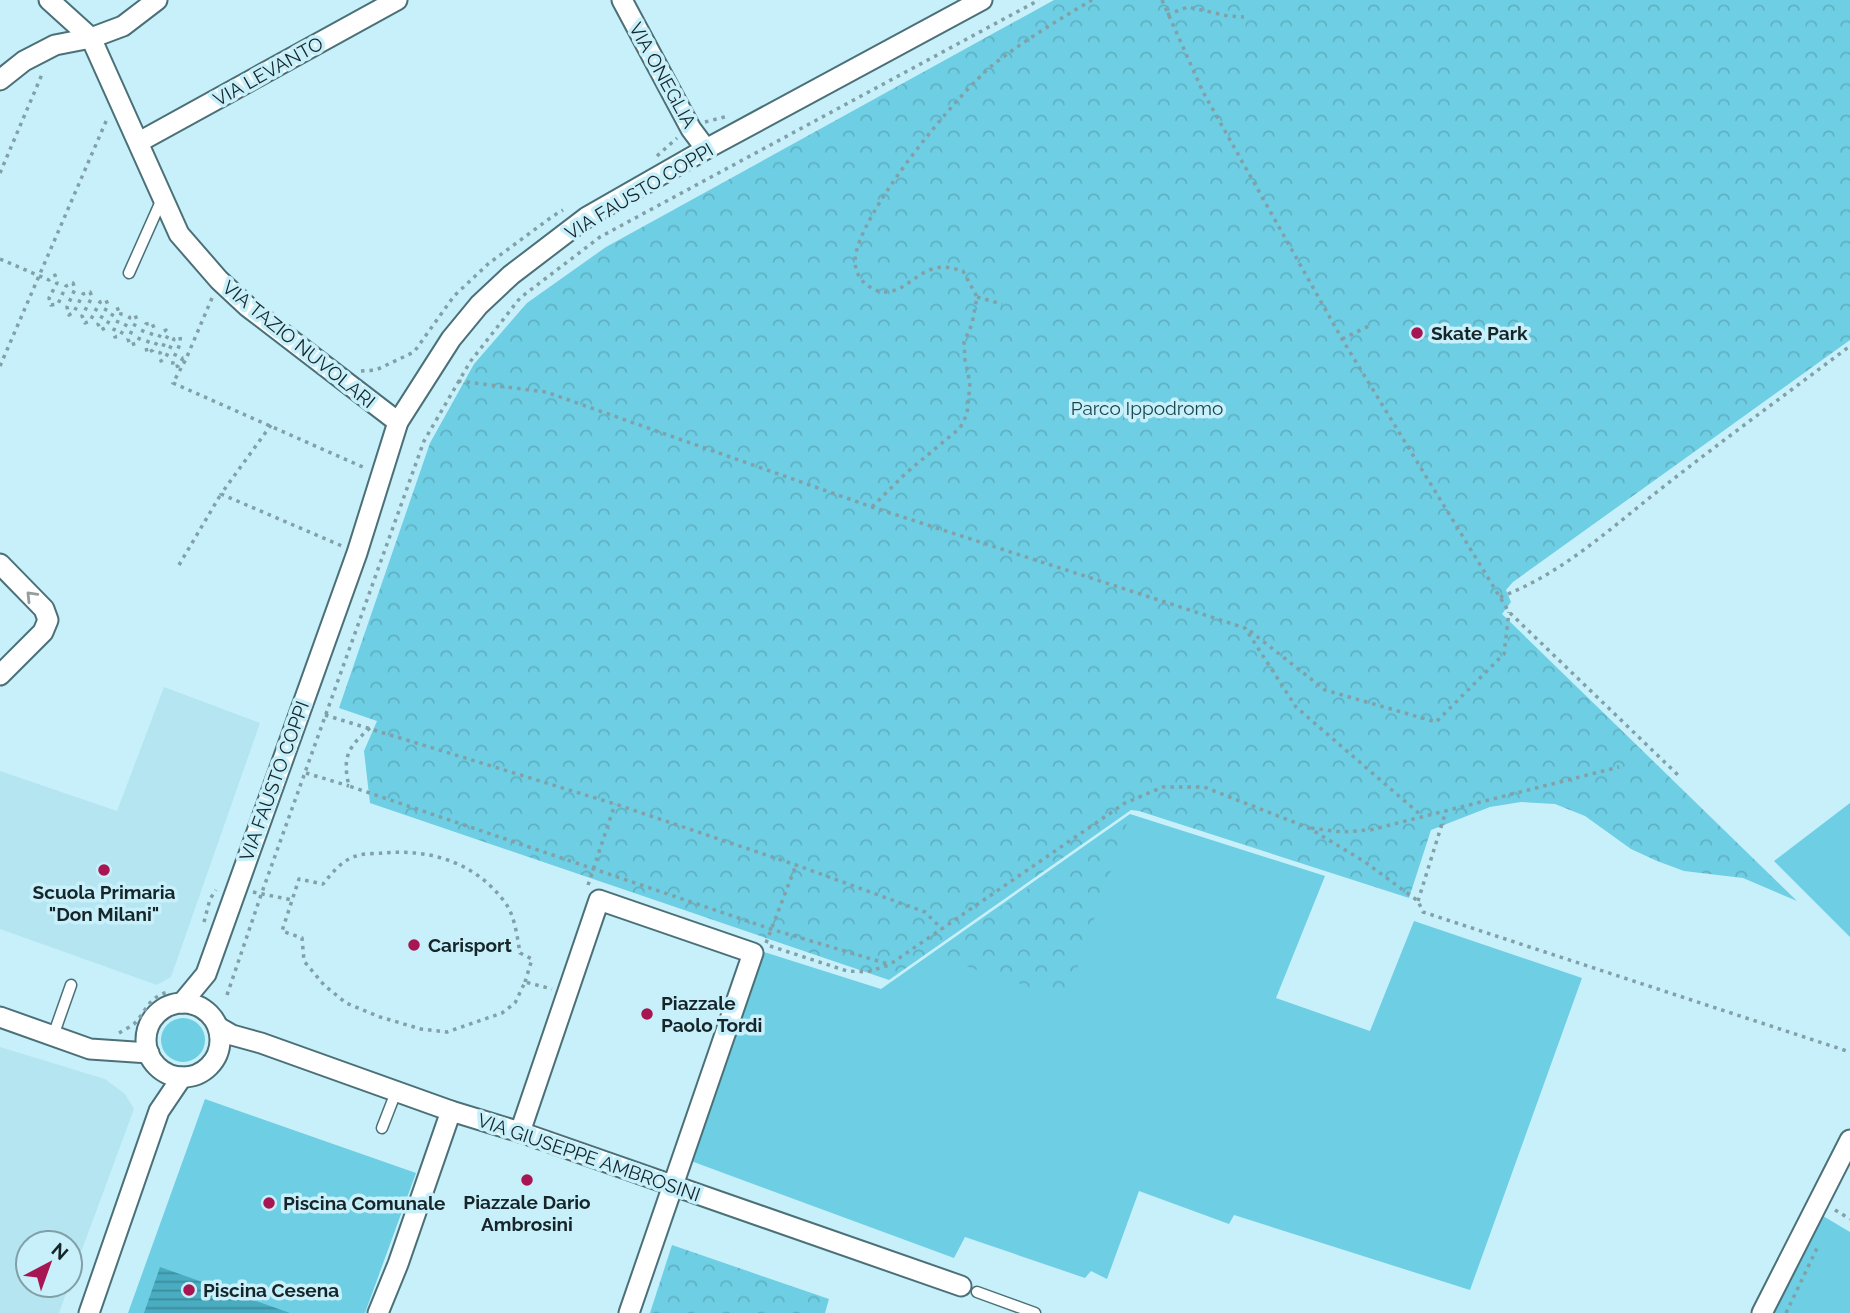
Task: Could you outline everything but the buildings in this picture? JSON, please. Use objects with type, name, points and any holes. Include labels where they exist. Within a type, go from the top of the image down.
[{"type":"street","points":[[49,0],[91,38]]},
{"type":"street","points":[[0,80],[24,61],[55,44],[91,38],[123,26],[157,0]]},
{"type":"street","name":"VIA LEVANTO","points":[[139,142],[397,0]]},
{"type":"street","name":"VIA ONEGLIA","points":[[622,0],[691,129],[706,149]]},
{"type":"street","name":"VIA FAUSTO COPPI","points":[[179,997],[206,974],[357,553],[398,422],[451,339],[479,305],[511,275],[587,217],[706,149],[982,0]]},
{"type":"street","name":"VIA TAZIO NUVOLARI","points":[[91,38],[179,234],[219,280],[248,307],[398,422]]},
{"type":"street","points":[[0,564],[44,609],[48,620],[43,632],[0,675]]},
{"type":"street","points":[[520,1132],[599,900],[759,949],[629,1313]]},
{"type":"street","points":[[89,1313],[159,1111],[182,1077],[203,1071],[217,1055],[220,1046],[212,1020],[206,974]]},
{"type":"street","points":[[159,1111],[154,1061],[146,1041],[153,1018],[179,997],[212,1020]]},
{"type":"street","points":[[0,1017],[90,1049],[154,1061],[182,1077]]},
{"type":"street","name":"VIA GIUSEPPE AMBROSINI","points":[[212,1020],[232,1035],[451,1111],[520,1132],[968,1289]]},
{"type":"street","points":[[110,1052],[148,1028]]},
{"type":"street","points":[[217,1055],[261,1043]]},
{"type":"street","points":[[378,1313],[398,1264],[451,1111]]},
{"type":"street","points":[[1762,1313],[1850,1140]]},
{"type":"lane","points":[[129,273],[162,199]]},
{"type":"lane","points":[[52,1035],[71,985]]},
{"type":"lane","points":[[382,1128],[396,1092]]},
{"type":"lane","points":[[968,1289],[1035,1313]]},
{"type":"path","points":[[227,995],[424,441],[470,362],[520,298],[600,236],[1039,0]]},
{"type":"path","points":[[872,507],[906,472],[960,428],[967,414],[970,390],[964,342],[972,324],[977,297],[963,271],[949,266],[931,269],[889,293],[872,288],[859,278],[855,261],[865,228],[884,195],[941,118],[992,66],[1045,28],[1092,0]]},
{"type":"path","points":[[1162,0],[1203,92],[1342,339],[1509,612],[1678,775]]},
{"type":"path","points":[[1167,15],[1188,7],[1244,17]]},
{"type":"path","points":[[0,173],[55,44]]},
{"type":"path","points":[[0,366],[117,94]]},
{"type":"path","points":[[0,259],[49,279],[55,275],[57,283],[49,298],[51,305],[58,304],[66,286],[74,283],[75,289],[67,307],[69,315],[74,312],[83,294],[89,292],[92,297],[82,316],[85,323],[90,321],[100,302],[106,300],[108,305],[98,324],[101,330],[105,328],[115,310],[120,308],[121,314],[113,332],[115,337],[120,336],[130,317],[135,315],[137,320],[128,339],[130,345],[136,343],[146,324],[152,323],[154,327],[146,346],[147,353],[153,350],[161,333],[166,330],[168,335],[160,354],[161,361],[166,357],[174,339],[180,337],[181,343],[172,361],[173,367],[186,359]]},
{"type":"path","points":[[219,280],[173,383],[380,475]]},
{"type":"path","points":[[977,297],[1002,304]]},
{"type":"path","points":[[1342,339],[1369,326]]},
{"type":"path","points":[[1500,597],[1525,588],[1575,555],[1850,346]]},
{"type":"path","points":[[458,381],[546,392],[872,507],[1245,628],[1325,690],[1436,722],[1504,654],[1509,612]]},
{"type":"path","points":[[179,565],[221,494],[271,425]]},
{"type":"path","points":[[221,494],[357,553]]},
{"type":"path","points":[[1245,628],[1296,707],[1422,817]]},
{"type":"path","points":[[326,715],[615,804],[796,865],[925,912],[942,929]]},
{"type":"path","points":[[349,786],[344,767],[348,752],[356,740],[370,728]]},
{"type":"path","points":[[1309,828],[1341,832],[1370,830],[1619,767]]},
{"type":"path","points":[[306,773],[771,929],[889,965]]},
{"type":"path","points":[[796,865],[771,929],[759,949],[847,971],[867,972],[889,965],[1125,803],[1163,787],[1204,787],[1309,828],[1365,862],[1418,901],[1423,912],[1850,1052]]},
{"type":"path","points":[[1418,901],[1446,811]]},
{"type":"path","points":[[394,852],[432,854],[461,865],[484,880],[506,903],[517,930],[520,953],[532,959],[525,982],[515,1003],[502,1013],[447,1032],[421,1029],[346,1003],[324,985],[304,961],[302,938],[282,931],[299,879],[323,884],[337,868],[356,856],[394,852]]},
{"type":"path","points":[[202,926],[210,898],[222,883]]},
{"type":"path","points":[[261,895],[292,900]]},
{"type":"path","points":[[525,982],[554,989]]},
{"type":"path","points":[[90,1049],[99,1035],[118,1034],[135,1023],[144,1008],[158,995],[179,997]]},
{"type":"path","points":[[1835,1210],[1850,1219]]},
{"type":"path","points":[[1786,1313],[1819,1244]]},
{"type":"shaded area","name":"Scuola Primaria \"Don Milani\"","points":[[164,687],[260,723],[171,977],[157,985],[0,929],[0,771],[117,811]]},
{"type":"shaded area","points":[[0,1047],[105,1079],[125,1094],[134,1109],[84,1244],[84,1229],[14,1229],[14,1299],[64,1299],[59,1313],[0,1313]]},
{"type":"shaded area","name":"Piscina Cesena","points":[[160,1267],[290,1313],[144,1313]]},
{"type":"green space","name":"Parco Ippodromo","points":[[1054,0],[1850,0],[1850,340],[1513,582],[1506,590],[1511,602],[1502,614],[1797,901],[1743,878],[1684,871],[1657,861],[1631,849],[1585,816],[1555,804],[1521,802],[1490,807],[1431,830],[1409,898],[1131,810],[889,980],[370,803],[364,751],[377,721],[339,708],[430,443],[474,364],[527,303],[606,247]]},
{"type":"green space","points":[[1850,803],[1850,937],[1774,861]]},
{"type":"green space","points":[[1130,814],[1325,876],[1276,998],[1370,1031],[1414,921],[1582,978],[1470,1290],[1234,1215],[1229,1224],[1139,1191],[1107,1279],[1091,1271],[1085,1278],[965,1237],[954,1258],[691,1161],[764,952],[881,989]]},
{"type":"green space","points":[[1128,820],[1067,999],[931,955]]},
{"type":"green space","points":[[183,1018],[192,1019],[199,1024],[204,1031],[204,1049],[199,1056],[192,1061],[183,1062],[174,1061],[167,1056],[162,1049],[161,1040],[162,1031],[167,1024],[174,1019]]},
{"type":"green space","points":[[205,1099],[416,1173],[365,1313],[128,1313]]},
{"type":"green space","points":[[1818,1213],[1850,1232],[1850,1313],[1769,1313]]},
{"type":"green space","points":[[672,1245],[829,1299],[825,1313],[650,1313]]},
{"type":"place","name":"Skate Park","points":[[1417,333]]},
{"type":"place","name":"Scuola Primaria \"Don Milani\"","points":[[104,870]]},
{"type":"place","name":"Carisport","points":[[414,945]]},
{"type":"place","name":"Piazzale Paolo Tordi","points":[[647,1014]]},
{"type":"place","name":"Piazzale Dario Ambrosini","points":[[527,1180]]},
{"type":"place","name":"Piscina Comunale","points":[[269,1203]]},
{"type":"place","name":"Piscina Cesena","points":[[189,1290]]}]
